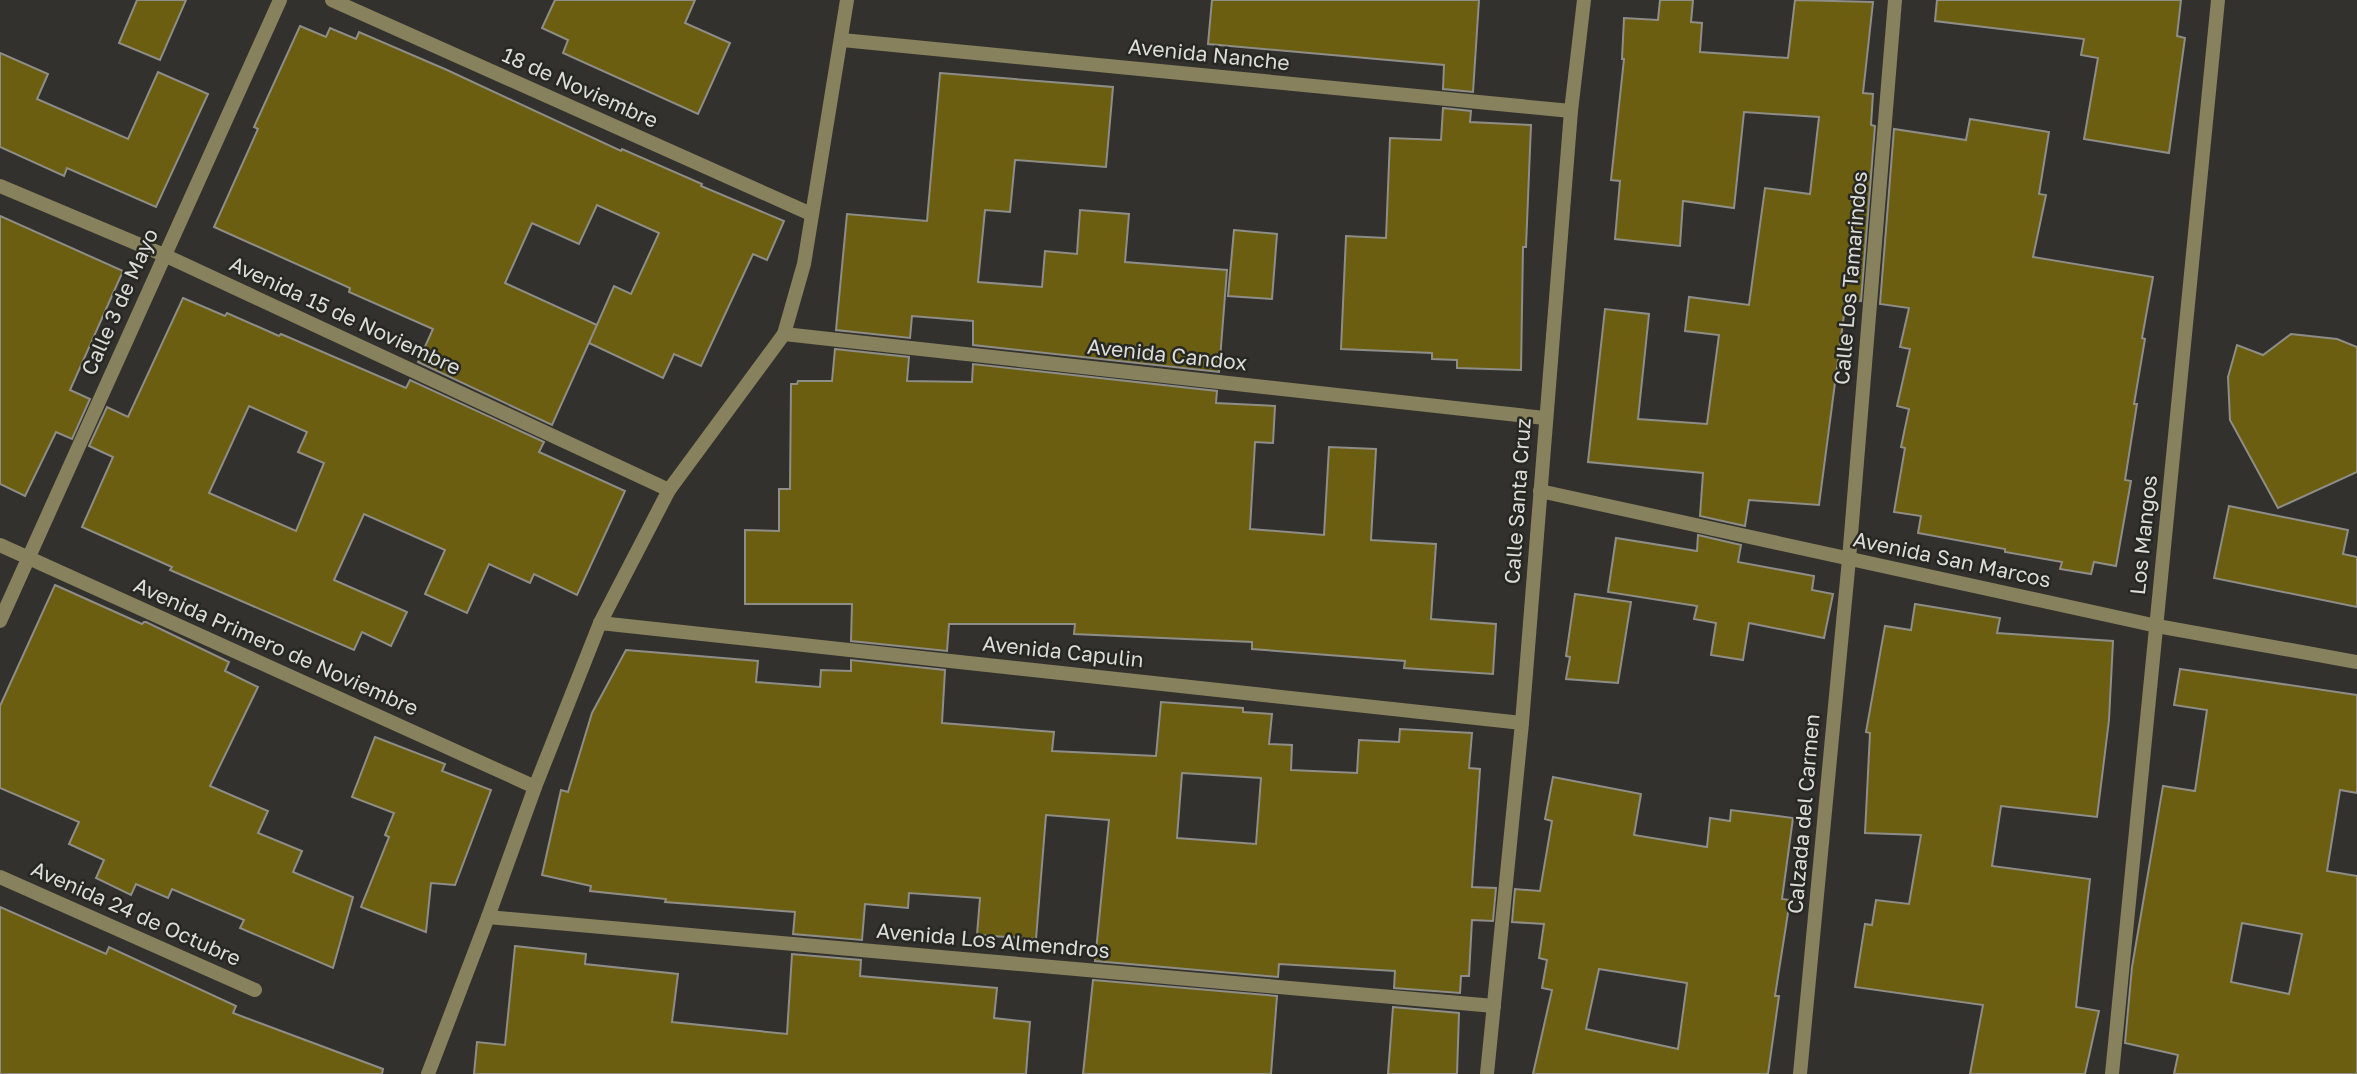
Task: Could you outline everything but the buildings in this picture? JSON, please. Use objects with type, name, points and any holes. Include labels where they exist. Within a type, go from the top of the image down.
[{"type":"street","name":"Calle 3 de Mayo","points":[[0,621],[280,0]]},
{"type":"street","name":"18 de Noviembre","points":[[332,0],[811,214]]},
{"type":"street","points":[[428,1074],[535,787],[600,623],[669,490],[784,334],[804,264],[847,0]]},
{"type":"street","name":"Calle Santa Cruz","points":[[1487,1074],[1522,723],[1571,111],[1584,0]]},
{"type":"street","name":"Calle Los Tamarindos","points":[[1849,559],[1895,0]]},
{"type":"street","name":"Los Mangos","points":[[2112,1074],[2218,0]]},
{"type":"street","name":"Avenida Nanche","points":[[842,40],[1571,111]]},
{"type":"street","name":"Avenida 15 de Noviembre","points":[[0,186],[164,255],[669,490]]},
{"type":"street","name":"Avenida Candox","points":[[784,334],[1545,418]]},
{"type":"street","name":"Avenida San Marcos","points":[[1540,491],[2157,626],[2357,662]]},
{"type":"street","name":"Avenida Primero de Noviembre","points":[[0,545],[535,787]]},
{"type":"street","name":"Calzada del Carmen","points":[[1800,1074],[1849,559]]},
{"type":"street","name":"Avenida Capulin","points":[[600,623],[1522,723]]},
{"type":"street","name":"Avenida 24 de Octubre","points":[[0,877],[256,990]]},
{"type":"street","name":"Avenida Los Almendros","points":[[488,917],[1494,1006]]}]
